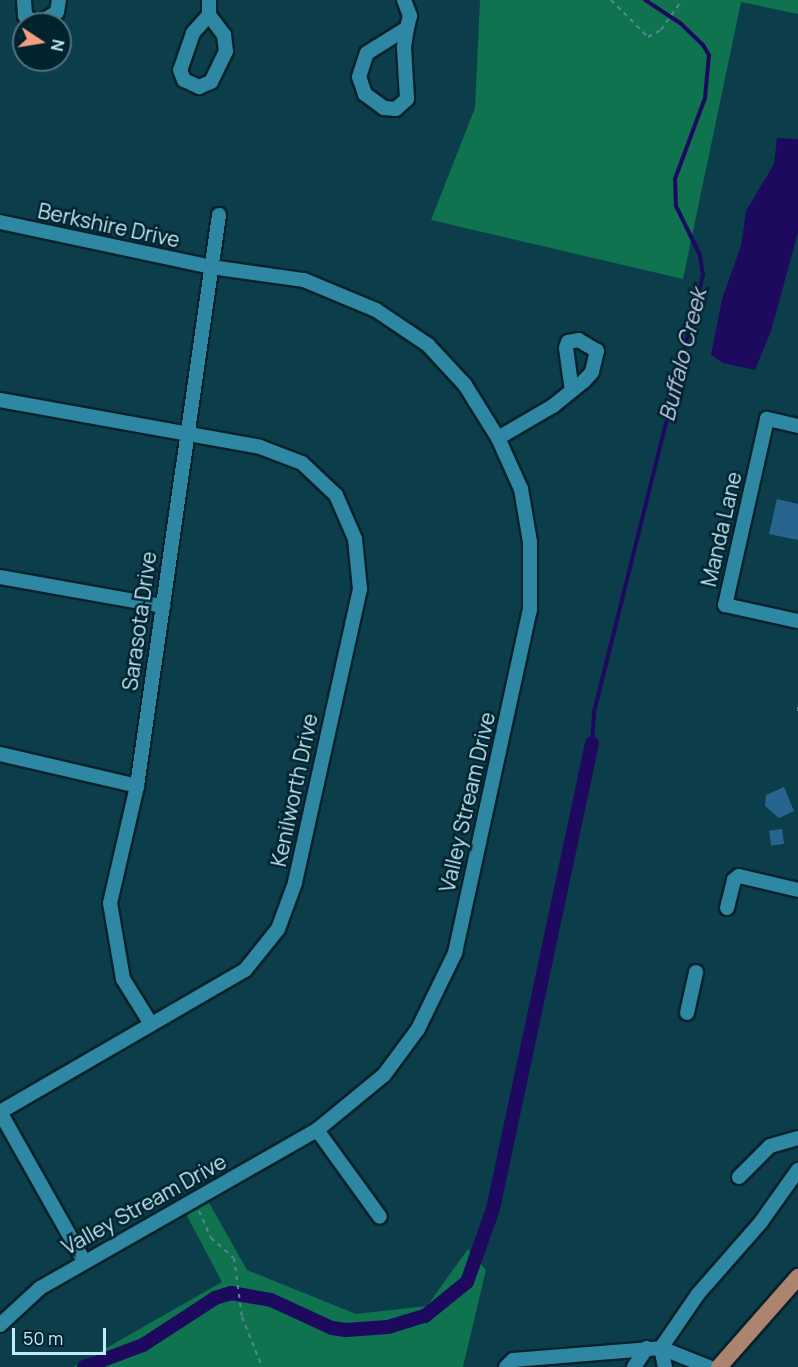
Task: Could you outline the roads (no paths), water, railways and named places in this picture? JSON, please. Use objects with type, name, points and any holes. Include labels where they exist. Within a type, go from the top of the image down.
[{"type":"main road","points":[[719,1367],[798,1277]]},
{"type":"street","points":[[24,0],[25,16],[38,24],[57,12],[59,0]]},
{"type":"street","points":[[209,0],[209,15],[224,35],[226,51],[211,82],[199,87],[184,80],[180,70],[193,33],[209,15]]},
{"type":"street","points":[[404,0],[410,16],[404,47],[407,99],[396,109],[384,108],[365,94],[359,76],[367,53],[407,28]]},
{"type":"street","name":"Sarasota Drive","points":[[151,1024],[123,979],[110,903],[137,786],[219,215]]},
{"type":"street","name":"Berkshire Drive","points":[[0,222],[211,267]]},
{"type":"street","name":"Valley Stream Drive","points":[[0,1325],[40,1288],[84,1261],[317,1131],[384,1075],[418,1029],[455,953],[530,610],[530,542],[521,489],[498,438],[465,385],[428,345],[376,310],[304,280],[211,267]]},
{"type":"street","points":[[498,438],[572,391]]},
{"type":"street","name":"Kenilworth Drive","points":[[0,400],[260,447],[302,463],[336,495],[355,539],[360,590],[296,883],[278,929],[245,969],[0,1112]]},
{"type":"street","name":"Manda Lane","points":[[798,426],[767,419],[725,605],[798,621]]},
{"type":"street","points":[[0,577],[163,606]]},
{"type":"street","points":[[0,754],[137,786]]},
{"type":"street","points":[[727,908],[734,880],[739,876],[798,890]]},
{"type":"street","points":[[687,1012],[696,972]]},
{"type":"street","points":[[0,1112],[84,1261]]},
{"type":"street","points":[[317,1131],[380,1217]]},
{"type":"street","points":[[739,1177],[770,1146],[798,1137]]},
{"type":"street","points":[[634,1367],[654,1348],[761,1222],[798,1170]]},
{"type":"street","points":[[654,1348],[665,1367]]},
{"type":"street","points":[[506,1367],[513,1360],[654,1348],[710,1367]]},
{"type":"waterway","name":"Buffalo Creek","points":[[592,743],[594,712],[703,275],[700,255],[676,206],[675,179],[705,98],[709,55],[703,45],[680,23],[645,0]]},
{"type":"waterway","points":[[84,1367],[143,1345],[215,1298],[231,1293],[271,1300],[332,1328],[346,1330],[388,1327],[425,1316],[467,1282],[493,1209],[592,743]]}]
